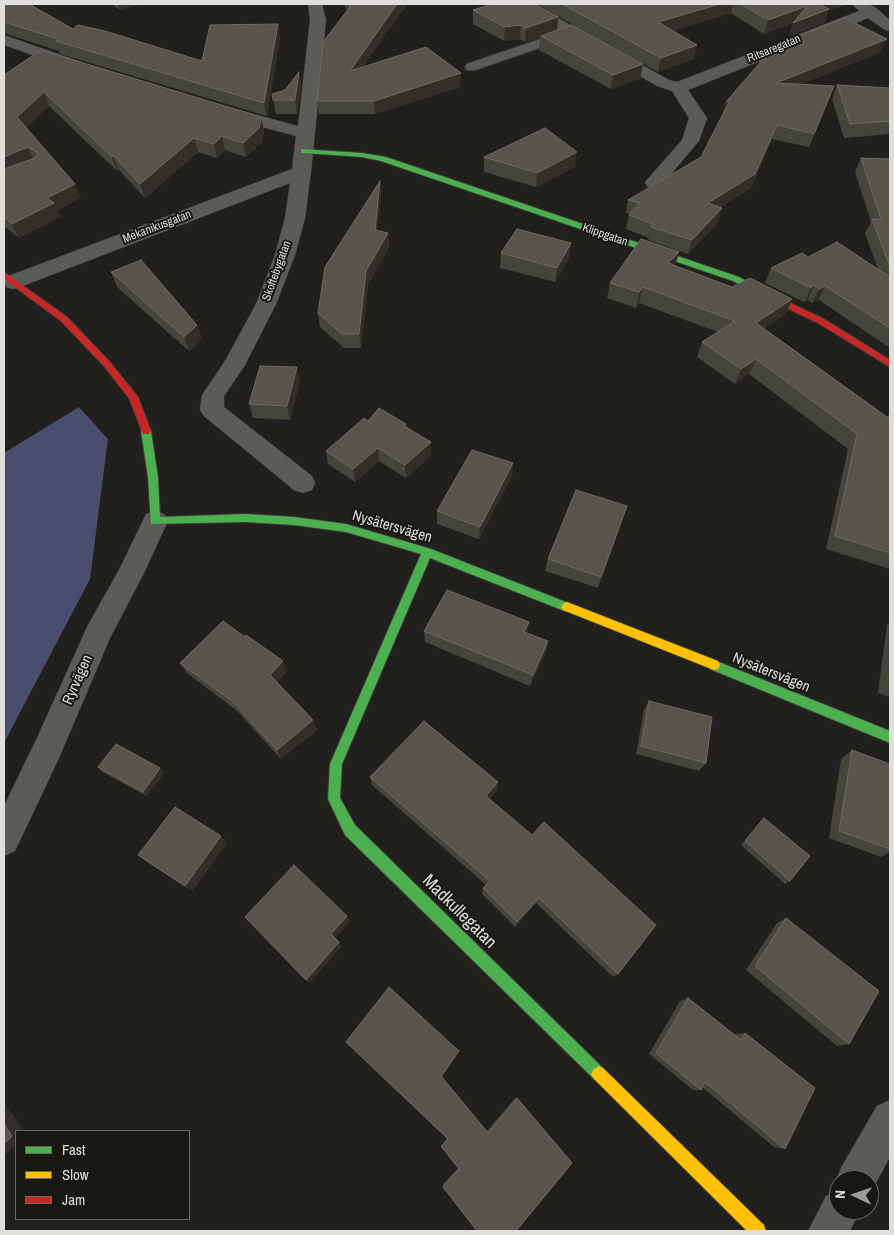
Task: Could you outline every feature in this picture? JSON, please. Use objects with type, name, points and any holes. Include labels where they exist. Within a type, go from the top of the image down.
[{"type":"street","name":"Skoftebygatan","points":[[304,483],[212,410],[213,395],[234,365],[266,304],[285,255],[295,218],[302,172],[318,20],[315,4]]},
{"type":"street","points":[[523,4],[663,83],[678,88],[698,118],[690,142],[654,182]]},
{"type":"street","points":[[865,7],[890,27]]},
{"type":"street","name":"Ritsaregatan","points":[[678,88],[865,7]]},
{"type":"street","points":[[4,40],[90,70]]},
{"type":"street","name":"Klippgatan","points":[[214,108],[280,128],[305,142],[383,159],[736,280],[821,321],[890,364]]},
{"type":"street","name":"Mekanikusgatan","points":[[7,282],[302,172]]},
{"type":"street","points":[[7,282],[64,320],[106,363],[133,397],[146,430],[153,477],[155,520]]},
{"type":"street","name":"Nysätersvägen","points":[[155,520],[246,518],[294,521],[346,528],[427,552],[632,632],[890,738]]},
{"type":"street","name":"Ryrvägen","points":[[4,840],[48,748],[98,634],[131,573],[155,520]]},
{"type":"street","name":"Madkullegatan","points":[[427,552],[336,764],[334,799],[350,830],[758,1231]]},
{"type":"street","points":[[862,1170],[890,1119]]},
{"type":"street","points":[[828,1231],[834,1220]]},
{"type":"lane","points":[[470,67],[572,32]]},
{"type":"shaded area","points":[[79,407],[108,439],[90,579],[4,743],[4,453]]},
{"type":"building","points":[[4,4],[29,4],[73,29],[78,25],[105,31],[202,61],[210,25],[278,24],[264,103],[56,41],[58,39],[4,22]]},
{"type":"building","points":[[349,4],[397,4],[350,71],[426,47],[461,73],[374,101],[317,101],[323,42],[350,7]]},
{"type":"building","points":[[492,4],[534,4],[558,17],[526,28],[521,25],[505,27],[473,10]]},
{"type":"building","points":[[562,4],[720,4],[658,22],[697,45],[661,58]]},
{"type":"building","points":[[741,4],[819,4],[829,9],[793,23],[807,6],[768,20]]},
{"type":"building","points":[[845,18],[887,39],[776,83],[834,86],[814,134],[777,125],[755,174],[708,203],[722,208],[692,240],[651,227],[653,224],[629,215],[640,203],[628,200],[701,157],[730,100],[726,102],[763,59],[804,42],[796,37]]},
{"type":"building","points":[[572,25],[643,64],[613,75],[541,36]]},
{"type":"building","points":[[41,50],[261,117],[259,128],[243,143],[222,136],[214,144],[194,138],[140,184],[113,155],[112,157],[44,92],[17,117],[75,184],[47,198],[54,203],[12,224],[4,217],[4,169],[35,158],[38,153],[28,147],[4,157],[4,75]]},
{"type":"building","points":[[299,72],[295,100],[273,100],[272,94],[285,90]]},
{"type":"building","points":[[837,85],[890,88],[890,121],[850,124]]},
{"type":"building","points":[[545,128],[577,152],[537,173],[484,157]]},
{"type":"building","points":[[861,158],[890,159],[890,267],[872,219],[881,219]]},
{"type":"building","points":[[380,181],[375,230],[388,233],[366,271],[359,334],[342,334],[318,313],[325,267]]},
{"type":"building","points":[[517,229],[571,243],[557,268],[501,253]]},
{"type":"building","points":[[641,239],[679,252],[668,263],[732,287],[750,278],[792,299],[756,323],[887,417],[890,415],[890,553],[835,536],[857,434],[756,359],[741,369],[702,342],[735,321],[643,287],[639,292],[610,283]]},
{"type":"building","points":[[837,242],[890,277],[890,328],[825,286],[819,289],[814,285],[811,288],[771,268],[802,253],[808,257]]},
{"type":"building","points":[[141,260],[197,325],[184,337],[111,272]]},
{"type":"building","points":[[260,366],[297,367],[287,406],[249,404]]},
{"type":"building","points":[[379,408],[431,442],[405,465],[378,448],[353,469],[326,451],[364,418],[368,421]]},
{"type":"building","points":[[472,450],[513,463],[480,527],[437,511]]},
{"type":"building","points":[[576,490],[627,506],[601,577],[548,559]]},
{"type":"building","points":[[447,590],[529,622],[524,632],[548,641],[533,675],[424,631]]},
{"type":"building","points":[[223,621],[283,661],[270,675],[313,720],[277,750],[232,701],[180,663]]},
{"type":"building","points":[[649,701],[712,717],[706,763],[641,746]]},
{"type":"building","points":[[424,721],[498,782],[486,796],[532,835],[544,822],[656,925],[618,974],[539,898],[517,922],[483,888],[490,881],[370,777]]},
{"type":"building","points":[[116,744],[160,768],[143,792],[98,767]]},
{"type":"building","points":[[852,750],[890,764],[890,849],[839,831]]},
{"type":"building","points":[[175,807],[221,836],[185,886],[138,855]]},
{"type":"building","points":[[764,818],[810,856],[790,881],[745,841]]},
{"type":"building","points":[[294,865],[347,916],[331,934],[339,942],[306,980],[245,917]]},
{"type":"building","points":[[786,918],[879,991],[849,1044],[755,966]]},
{"type":"building","points":[[389,987],[459,1051],[441,1076],[488,1133],[517,1098],[572,1163],[516,1231],[477,1231],[443,1187],[459,1169],[441,1146],[448,1139],[346,1042]]},
{"type":"building","points":[[688,998],[741,1040],[745,1033],[815,1088],[785,1149],[705,1082],[701,1090],[656,1053]]},
{"type":"building","points":[[4,1124],[12,1136],[4,1144]]},
{"type":"traffic: fast","points":[[304,151],[362,155],[383,159],[736,279],[765,294]]},
{"type":"traffic: fast","points":[[146,431],[153,477],[155,521],[246,518],[294,521],[346,528],[427,552],[567,607]]},
{"type":"traffic: fast","points":[[427,552],[336,764],[334,799],[350,830],[599,1074]]},
{"type":"traffic: fast","points":[[714,665],[890,737]]},
{"type":"traffic: slow","points":[[567,607],[714,665]]},
{"type":"traffic: slow","points":[[599,1074],[758,1231]]},
{"type":"traffic: jam","points":[[4,275],[64,319],[106,363],[133,397],[146,431]]},
{"type":"traffic: jam","points":[[765,294],[821,321],[890,364]]}]
